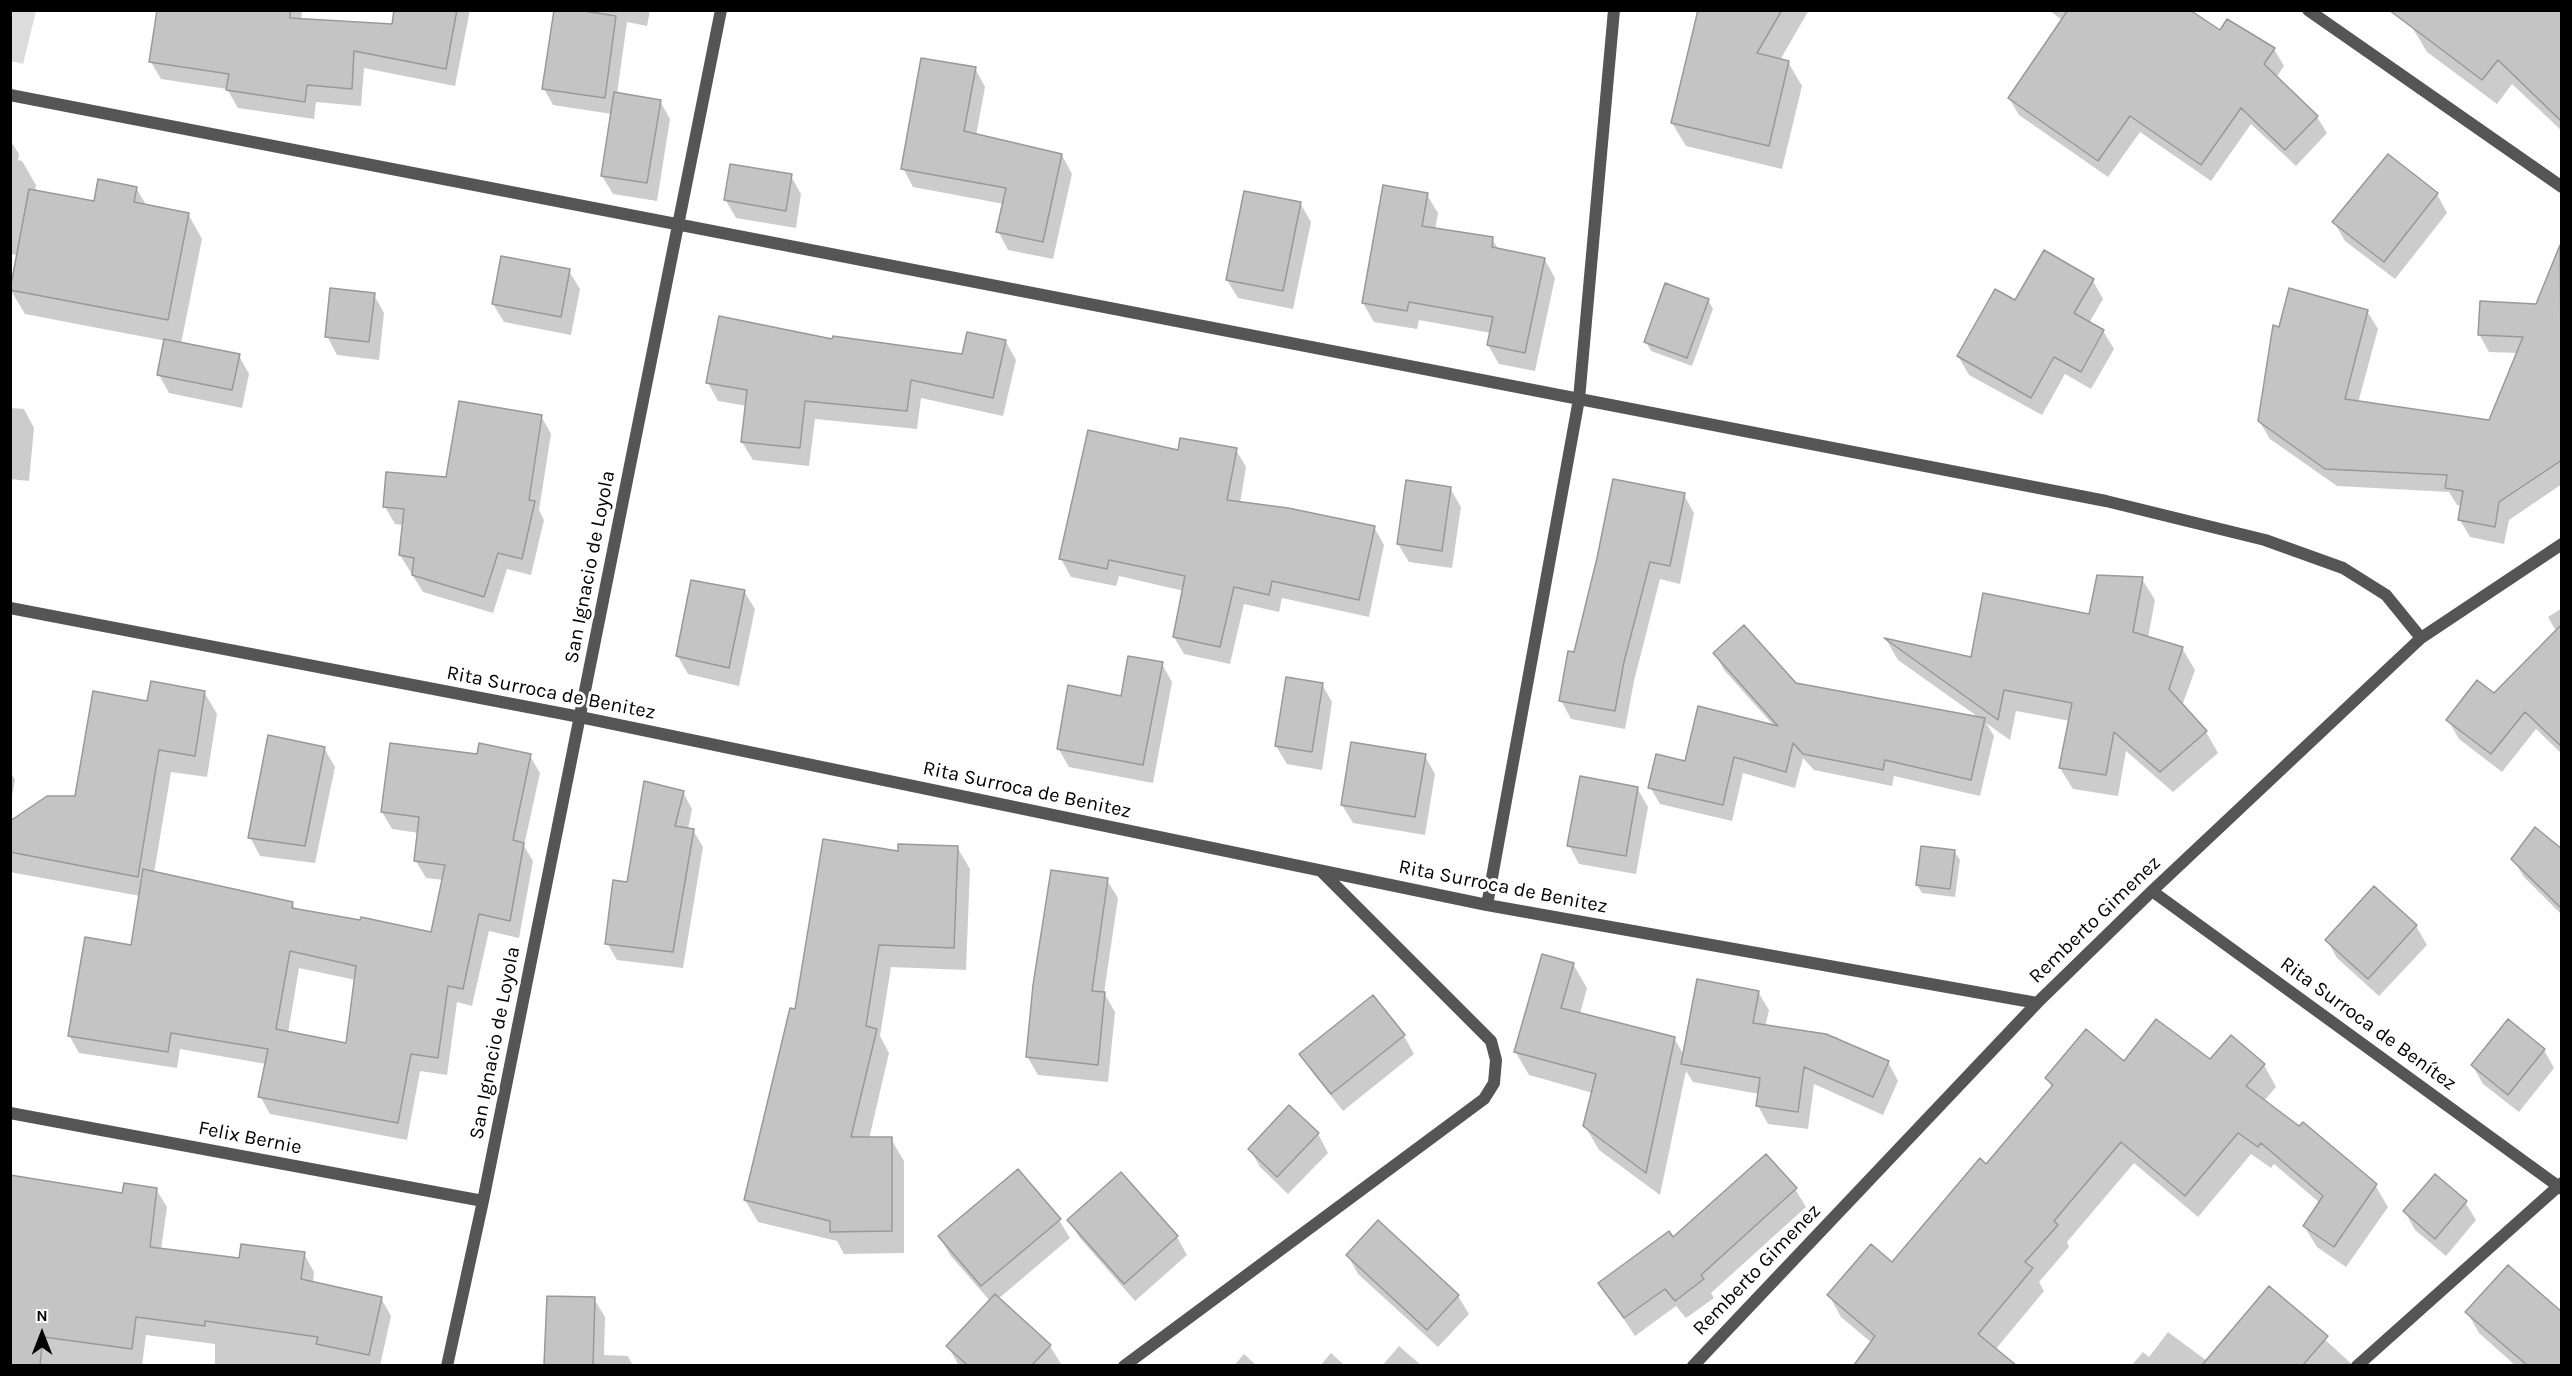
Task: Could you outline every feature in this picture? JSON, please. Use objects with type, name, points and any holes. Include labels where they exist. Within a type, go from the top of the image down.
[{"type":"street","name":"San Ignacio de Loyola","points":[[447,1365],[483,1201],[721,10]]},
{"type":"street","points":[[1488,905],[1579,399],[1614,10]]},
{"type":"street","points":[[2308,10],[2562,188]]},
{"type":"street","points":[[10,95],[2106,501],[2265,540],[2343,568],[2386,595],[2421,638]]},
{"type":"street","name":"Remberto Gimenez","points":[[1693,1365],[2037,1003],[2152,891],[2421,638],[2562,544]]},
{"type":"street","name":"Rita Surroca de Benitez","points":[[10,608],[579,717],[1488,905],[2037,1003]]},
{"type":"street","points":[[1124,1365],[1484,1099],[1494,1083],[1496,1060],[1491,1041],[1321,871]]},
{"type":"street","name":"Rita Surroca de Benítez","points":[[2152,891],[2560,1186]]},
{"type":"street","name":"Felix Bernie","points":[[10,1113],[483,1201]]},
{"type":"street","points":[[2357,1365],[2560,1186]]},
{"type":"shaded area","points":[[11,10],[36,11],[23,64],[11,61]]},
{"type":"building","points":[[157,10],[290,10],[290,18],[392,24],[394,10],[457,10],[446,69],[354,51],[352,89],[307,85],[305,102],[226,90],[229,74],[149,62]]},
{"type":"building","points":[[554,10],[578,10],[616,16],[605,98],[542,89]]},
{"type":"building","points":[[1698,10],[1782,10],[1757,53],[1789,61],[1769,146],[1671,123]]},
{"type":"building","points":[[2068,10],[2190,10],[2220,30],[2227,19],[2275,48],[2264,64],[2318,116],[2285,150],[2241,108],[2201,165],[2130,116],[2098,161],[2008,98]]},
{"type":"building","points":[[2389,10],[2562,10],[2562,122],[2498,60],[2482,80]]},
{"type":"building","points":[[921,58],[976,67],[964,131],[1062,154],[1043,242],[996,232],[1006,188],[901,169]]},
{"type":"building","points":[[614,92],[661,100],[647,183],[601,176]]},
{"type":"building","points":[[2388,154],[2438,193],[2384,262],[2332,222]]},
{"type":"building","points":[[730,164],[792,174],[786,211],[724,200]]},
{"type":"building","points":[[98,179],[137,187],[134,202],[189,213],[168,320],[10,290],[29,189],[94,201]]},
{"type":"building","points":[[1383,185],[1428,193],[1422,226],[1493,237],[1492,247],[1545,258],[1525,353],[1487,345],[1493,317],[1409,302],[1407,311],[1362,303]]},
{"type":"building","points":[[1244,191],[1301,202],[1283,291],[1226,280]]},
{"type":"building","points":[[2560,245],[2562,460],[2499,502],[2495,527],[2458,520],[2463,491],[2445,488],[2447,475],[2325,469],[2258,421],[2273,325],[2279,327],[2289,288],[2368,310],[2345,399],[2489,420],[2523,337],[2478,335],[2480,301],[2536,304]]},
{"type":"building","points":[[2044,250],[2094,279],[2074,313],[2104,330],[2081,372],[2054,357],[2031,398],[1957,356],[1995,289],[2015,300]]},
{"type":"building","points":[[501,256],[570,269],[561,317],[492,304]]},
{"type":"building","points":[[1665,283],[1709,299],[1687,358],[1644,342]]},
{"type":"building","points":[[330,288],[375,293],[369,342],[325,337]]},
{"type":"building","points":[[719,316],[832,339],[833,336],[962,354],[967,332],[1006,340],[993,398],[911,380],[907,411],[805,401],[800,448],[741,442],[747,390],[706,383]]},
{"type":"building","points":[[164,339],[240,354],[232,390],[157,375]]},
{"type":"building","points":[[459,401],[542,415],[529,500],[535,501],[522,559],[498,553],[484,597],[412,575],[414,558],[399,555],[404,509],[383,507],[386,472],[446,477]]},
{"type":"building","points":[[1088,430],[1178,450],[1180,438],[1237,448],[1227,500],[1288,508],[1375,526],[1359,600],[1272,581],[1269,595],[1234,587],[1220,647],[1173,637],[1185,576],[1109,560],[1107,569],[1059,559]]},
{"type":"building","points":[[1613,479],[1685,493],[1670,566],[1650,562],[1624,662],[1615,711],[1559,701],[1568,651],[1574,652],[1597,558]]},
{"type":"building","points":[[1406,480],[1451,487],[1442,551],[1397,544]]},
{"type":"building","points":[[2097,575],[2143,577],[2133,632],[2183,647],[2169,689],[2207,731],[2160,772],[2114,732],[2106,775],[2059,768],[2072,703],[2004,690],[1998,720],[1884,638],[1971,657],[1983,593],[2089,614]]},
{"type":"building","points":[[691,580],[745,590],[729,668],[676,656]]},
{"type":"building","points":[[2562,624],[2562,747],[2525,712],[2491,754],[2446,720],[2477,680],[2494,693]]},
{"type":"building","points":[[1744,625],[1796,683],[1985,718],[1971,780],[1885,760],[1883,770],[1803,754],[1793,743],[1786,772],[1734,757],[1723,805],[1648,788],[1656,754],[1685,761],[1698,706],[1778,726],[1713,653]]},
{"type":"building","points":[[1128,656],[1163,662],[1143,765],[1057,749],[1068,685],[1121,696]]},
{"type":"building","points":[[1286,677],[1323,683],[1312,752],[1275,746]]},
{"type":"building","points":[[151,681],[205,691],[195,756],[159,750],[138,877],[10,852],[10,821],[47,796],[75,796],[93,691],[147,701]]},
{"type":"building","points":[[268,735],[325,747],[305,846],[248,838]]},
{"type":"building","points":[[1351,742],[1426,754],[1415,817],[1341,805]]},
{"type":"building","points":[[390,743],[477,754],[479,743],[531,754],[513,840],[524,843],[510,921],[479,914],[463,989],[448,986],[438,1058],[411,1054],[398,1123],[258,1097],[268,1049],[171,1033],[168,1052],[68,1036],[85,937],[131,945],[143,869],[293,902],[292,908],[360,920],[361,917],[431,932],[445,865],[414,861],[419,817],[381,812]],"holes":[[[290,951],[356,966],[346,1043],[276,1029]]]},
{"type":"building","points":[[1580,776],[1638,787],[1626,856],[1567,846]]},
{"type":"building","points":[[644,781],[684,791],[675,826],[694,829],[673,952],[605,944],[613,880],[627,882]]},
{"type":"building","points":[[2535,827],[2562,849],[2562,909],[2511,859]]},
{"type":"building","points":[[823,839],[898,851],[898,844],[958,846],[954,948],[879,945],[866,1026],[877,1029],[851,1137],[892,1137],[892,1231],[830,1232],[830,1221],[744,1200],[790,1008],[795,1009]]},
{"type":"building","points":[[1921,846],[1955,850],[1950,889],[1916,885]]},
{"type":"building","points":[[1051,870],[1108,878],[1092,991],[1105,992],[1098,1065],[1026,1057],[1033,985]]},
{"type":"building","points":[[2374,886],[2417,925],[2368,979],[2325,940]]},
{"type":"building","points":[[1542,954],[1574,963],[1561,1008],[1675,1037],[1646,1173],[1583,1126],[1596,1074],[1514,1052]]},
{"type":"building","points":[[1697,979],[1759,991],[1753,1023],[1826,1034],[1889,1061],[1873,1097],[1804,1067],[1798,1112],[1756,1106],[1760,1078],[1681,1064]]},
{"type":"building","points":[[1373,995],[1405,1035],[1331,1094],[1299,1054]]},
{"type":"building","points":[[2156,1019],[2210,1059],[2231,1035],[2265,1064],[2246,1086],[2299,1126],[2303,1122],[2377,1184],[2334,1247],[2303,1226],[2323,1196],[2261,1143],[2258,1147],[2238,1133],[2185,1196],[2121,1142],[2054,1221],[2058,1225],[2025,1262],[2033,1268],[1978,1334],[2016,1365],[1854,1365],[1875,1336],[1827,1295],[1871,1244],[1892,1262],[1980,1158],[1986,1164],[2053,1085],[2045,1078],[2086,1029],[2124,1061]]},
{"type":"building","points":[[2508,1019],[2545,1049],[2508,1095],[2471,1065]]},
{"type":"building","points":[[1289,1105],[1319,1133],[1277,1177],[1248,1149]]},
{"type":"building","points":[[1766,1154],[1797,1188],[1701,1275],[1704,1279],[1675,1301],[1665,1289],[1624,1318],[1598,1283],[1669,1231],[1673,1237]]},
{"type":"building","points":[[1018,1169],[1061,1219],[981,1286],[938,1236]]},
{"type":"building","points":[[1121,1172],[1178,1236],[1124,1284],[1067,1220]]},
{"type":"building","points":[[2435,1174],[2467,1201],[2435,1239],[2403,1211]]},
{"type":"building","points":[[10,1175],[122,1193],[124,1183],[157,1188],[150,1247],[239,1258],[241,1244],[305,1252],[301,1279],[382,1297],[369,1355],[316,1344],[318,1337],[205,1321],[205,1326],[136,1317],[132,1349],[43,1337],[40,1365],[10,1365]]},
{"type":"building","points":[[1378,1220],[1459,1295],[1427,1330],[1346,1255]]},
{"type":"building","points":[[2508,1265],[2562,1312],[2562,1365],[2527,1365],[2465,1312]]},
{"type":"building","points":[[2269,1286],[2328,1336],[2303,1365],[2202,1365]]},
{"type":"building","points":[[995,1294],[1051,1345],[1032,1365],[967,1365],[946,1346]]},
{"type":"building","points":[[547,1296],[595,1297],[593,1365],[544,1365]]}]
